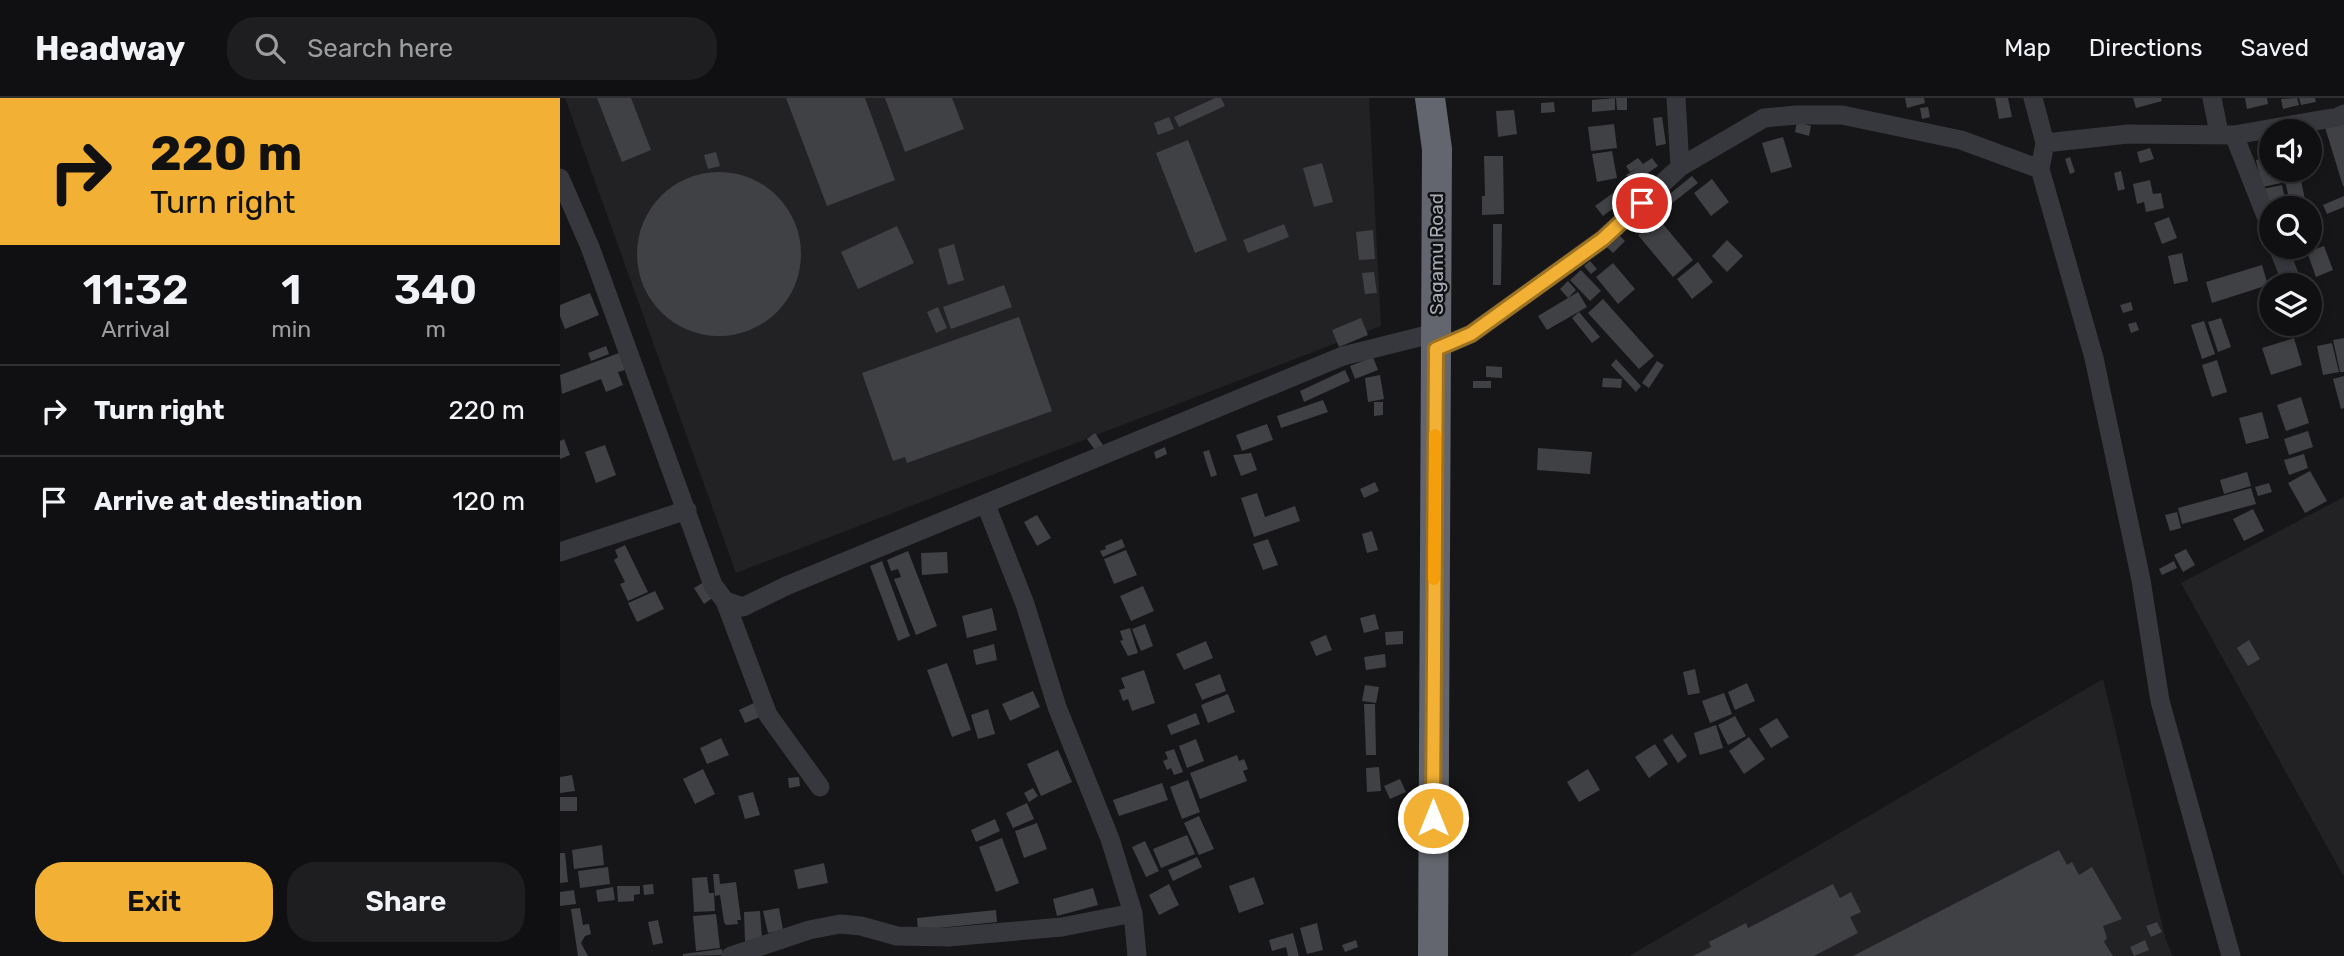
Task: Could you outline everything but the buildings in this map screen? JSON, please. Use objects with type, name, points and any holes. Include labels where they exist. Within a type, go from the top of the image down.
[{"type":"highway","name":"Sagamu Road","points":[[1430,98],[1437,149],[1433,956]]},
{"type":"street","points":[[1676,98],[1680,167]]},
{"type":"street","points":[[2033,98],[2045,143],[2040,169],[2094,358],[2141,580],[2160,701],[2231,956]]},
{"type":"street","points":[[2212,98],[2259,203]]},
{"type":"street","points":[[725,601],[744,607],[786,586],[1343,356],[1471,334],[1603,239],[1680,167],[1764,118],[1842,107],[1961,141],[2040,169]]},
{"type":"street","points":[[2045,143],[2128,134],[2227,134],[2344,114]]},
{"type":"street","points":[[560,178],[590,247],[713,585],[725,601],[768,715],[820,787]]},
{"type":"street","points":[[986,505],[1025,604],[1057,706],[1110,839],[1133,913],[1138,956]]},
{"type":"street","points":[[560,552],[687,510]]},
{"type":"street","points":[[731,956],[810,929],[840,925],[861,926],[897,936],[948,937],[1062,927],[1133,913]]},
{"type":"shaded area","points":[[565,98],[1369,98],[1381,326],[736,573]]},
{"type":"shaded area","points":[[2344,497],[2344,877],[2181,583]]},
{"type":"shaded area","points":[[2103,679],[2166,941],[2173,956],[1629,956]]},
{"type":"slow traffic","points":[[1434,579],[1435,435]]},
{"type":"route","points":[[1433,818],[1436,349],[1471,334],[1603,239],[1642,203]]}]
